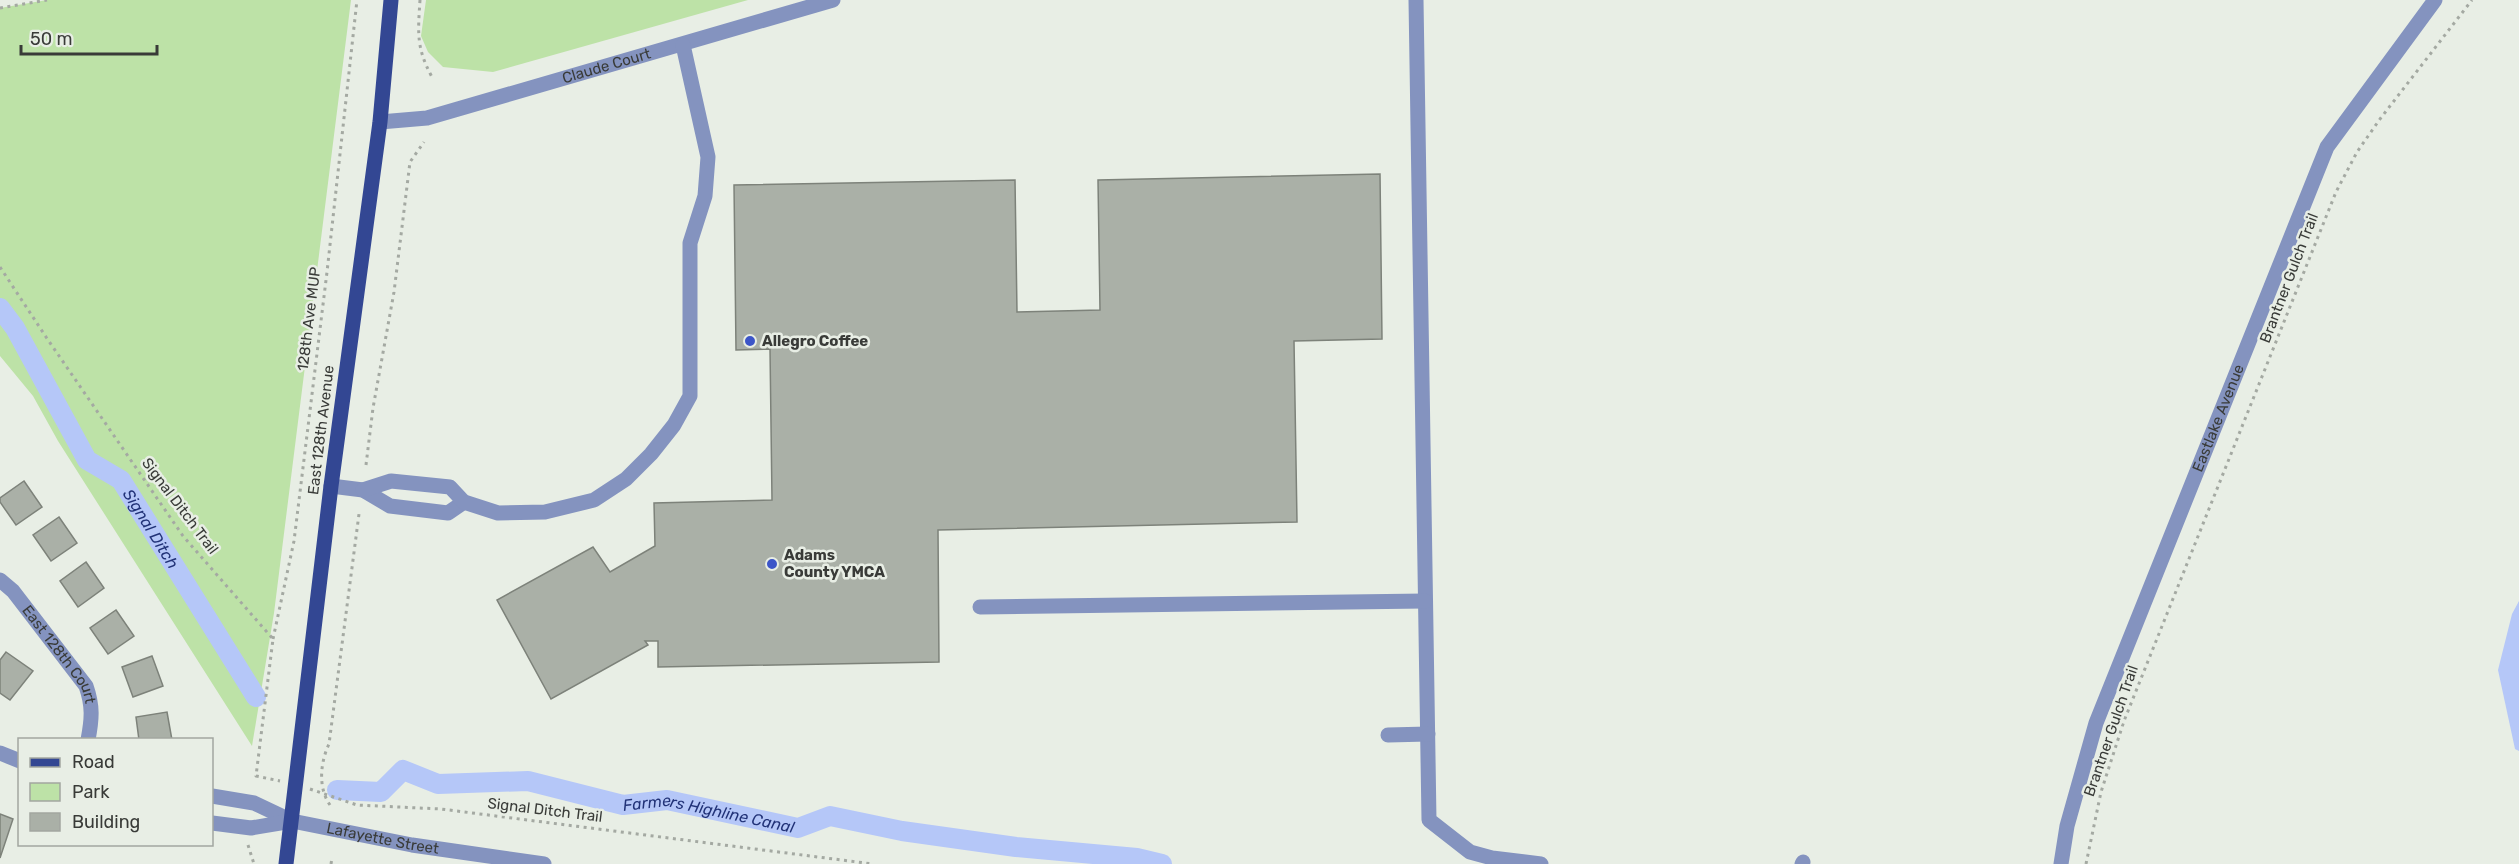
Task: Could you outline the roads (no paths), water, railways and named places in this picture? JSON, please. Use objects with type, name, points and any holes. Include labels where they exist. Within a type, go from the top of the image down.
[{"type":"main road","name":"East 128th Avenue","points":[[285,864],[331,486],[380,122],[391,0]]},
{"type":"street","name":"Claude Court","points":[[380,122],[428,118],[832,0]]},
{"type":"street","points":[[1416,0],[1429,820],[1470,852],[1492,858],[1541,864]]},
{"type":"street","name":"Eastlake Avenue","points":[[2061,864],[2067,826],[2096,723],[2327,147],[2435,0]]},
{"type":"street","points":[[363,490],[392,481],[450,487],[464,502],[498,513],[545,512],[594,500],[626,479],[651,454],[674,425],[690,396],[689,256],[690,243],[705,196],[708,157],[683,45]]},
{"type":"street","points":[[331,486],[363,490],[390,506],[448,513],[464,502]]},
{"type":"street","name":"East 128th Court","points":[[0,580],[13,591],[86,686],[92,703],[88,738]]},
{"type":"street","points":[[980,607],[1425,601]]},
{"type":"street","points":[[1388,735],[1428,734]]},
{"type":"street","points":[[0,753],[18,760]]},
{"type":"street","name":"Lafayette Street","points":[[213,796],[254,803],[292,821],[412,845],[544,864]]},
{"type":"street","name":"Lafayette Street","points":[[213,823],[251,828],[292,821]]},
{"type":"water","points":[[2519,601],[2519,751],[2515,749],[2498,670],[2512,614]]},
{"type":"waterway","name":"Signal Ditch","points":[[0,308],[15,328],[87,460],[121,480],[256,697]]},
{"type":"waterway","name":"Farmers Highline Canal","points":[[337,790],[381,792],[403,770],[438,784],[528,781],[623,805],[667,800],[798,828],[830,816],[902,831],[1016,847],[1137,858],[1162,864]]},
{"type":"place","name":"Allegro Coffee","points":[[750,341]]},
{"type":"place","name":"Adams County YMCA","points":[[772,564]]}]
